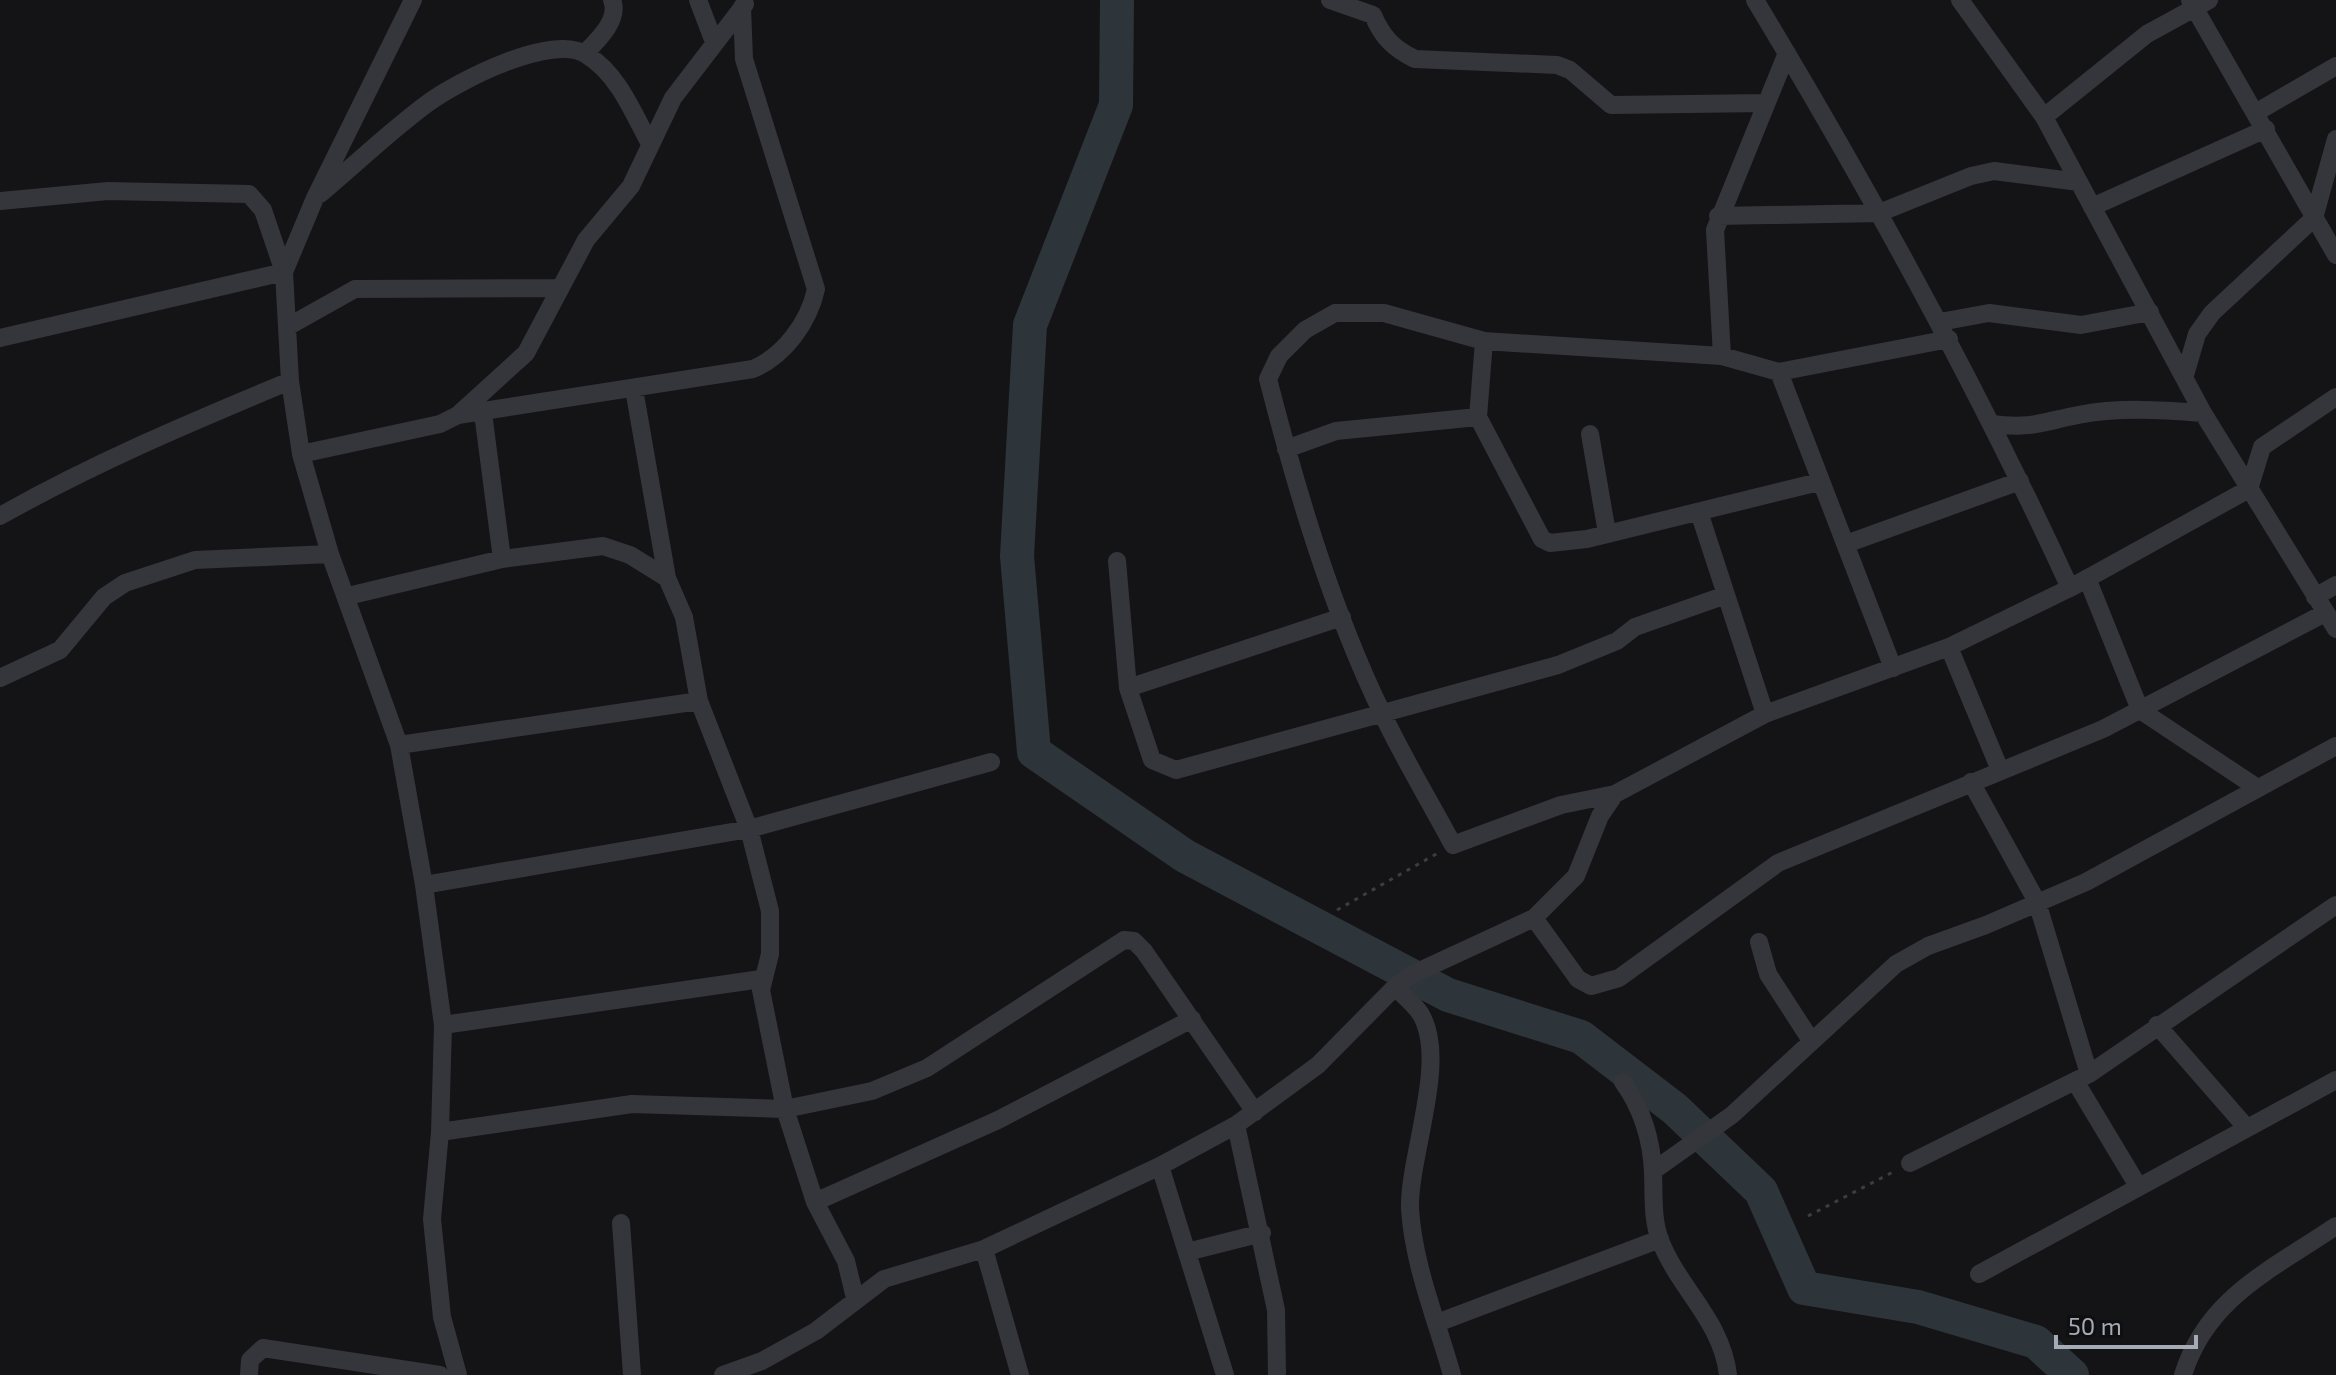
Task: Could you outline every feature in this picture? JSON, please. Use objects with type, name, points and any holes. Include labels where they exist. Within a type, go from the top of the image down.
[{"type":"street","points":[[284,272],[315,198],[413,0]]},
{"type":"street","points":[[585,53],[610,21],[614,6],[612,0]]},
{"type":"street","points":[[698,0],[714,42]]},
{"type":"street","points":[[1330,0],[1373,15],[1380,32],[1398,51],[1415,59],[1557,65],[1570,70],[1611,105],[1766,103]]},
{"type":"street","points":[[1755,0],[1944,330],[2070,588]]},
{"type":"street","points":[[1960,0],[2044,117],[2203,413],[2336,629]]},
{"type":"street","points":[[458,415],[526,353],[586,240],[631,186],[673,98],[747,3]]},
{"type":"street","points":[[301,454],[417,432],[458,415],[753,369],[770,362],[812,307],[816,289],[744,59],[747,3]]},
{"type":"street","points":[[2044,117],[2147,34],[2198,3],[2336,255]]},
{"type":"street","points":[[315,198],[429,102],[525,55],[562,50],[585,53],[613,77],[650,144]]},
{"type":"street","points":[[1722,356],[1715,243],[1718,216],[1787,53]]},
{"type":"street","points":[[2092,207],[2262,120],[2335,69]]},
{"type":"street","points":[[2185,375],[2197,334],[2212,313],[2314,218],[2336,139]]},
{"type":"street","points":[[1718,216],[1879,213],[1971,176],[1994,171],[2079,182]]},
{"type":"street","points":[[0,201],[108,191],[249,194],[263,210],[284,272],[290,381],[301,454],[330,554],[348,596],[399,745],[424,885],[443,1025],[440,1132],[432,1219],[442,1317],[458,1375]]},
{"type":"street","points":[[0,338],[284,272]]},
{"type":"street","points":[[289,326],[355,289],[560,288]]},
{"type":"street","points":[[2150,312],[2081,325],[1989,313],[1944,330],[1779,372],[1722,356],[1484,341],[1384,313],[1335,313],[1297,339],[1279,356],[1268,379],[1286,449],[1342,617],[1383,715],[1453,845],[1561,805],[1615,794],[1765,714],[1949,647],[2070,588],[2249,489],[2262,447],[2336,397]]},
{"type":"street","points":[[1484,341],[1478,417],[1542,539],[1550,543],[1607,533],[1819,482]]},
{"type":"street","points":[[1779,372],[1893,668]]},
{"type":"street","points":[[0,516],[71,476],[156,436],[290,381]]},
{"type":"street","points":[[634,389],[667,578],[684,617],[699,701],[749,829],[770,911],[770,954],[761,979],[785,1109],[815,1202],[846,1261],[855,1298]]},
{"type":"street","points":[[1992,424],[2038,426],[2077,415],[2107,411],[2203,413]]},
{"type":"street","points":[[483,413],[502,559]]},
{"type":"street","points":[[1286,449],[1336,431],[1478,417]]},
{"type":"street","points":[[1590,434],[1607,533]]},
{"type":"street","points":[[1846,544],[2020,481]]},
{"type":"street","points":[[1699,512],[1765,714]]},
{"type":"street","points":[[348,596],[502,559],[603,546],[630,555],[667,578]]},
{"type":"street","points":[[0,678],[60,650],[104,597],[125,583],[195,560],[330,554]]},
{"type":"street","points":[[1117,561],[1128,688],[1152,760],[1176,770],[1558,665],[1617,641],[1635,627],[1726,595]]},
{"type":"street","points":[[2087,578],[2140,710],[2256,787]]},
{"type":"street","points":[[1534,918],[1578,979],[1591,986],[1619,978],[1778,863],[2140,710],[2320,605],[2336,585]]},
{"type":"street","points":[[1128,688],[1342,617]]},
{"type":"street","points":[[1949,647],[2000,770]]},
{"type":"street","points":[[399,745],[699,701]]},
{"type":"street","points":[[1653,1171],[1732,1115],[1810,1039],[1896,964],[1928,946],[2086,882],[2162,844],[2256,787],[2336,746]]},
{"type":"street","points":[[424,885],[749,829],[991,762]]},
{"type":"street","points":[[1971,782],[2037,902],[2082,1077],[2138,1186]]},
{"type":"street","points":[[723,1375],[762,1361],[816,1331],[855,1298],[884,1279],[984,1249],[1160,1166],[1236,1125],[1318,1065],[1395,987],[1411,975],[1534,918],[1576,876],[1600,816],[1615,794]]},
{"type":"street","points":[[1910,1163],[2082,1077],[2336,905]]},
{"type":"street","points":[[440,1132],[632,1104],[785,1109],[872,1091],[927,1068],[1124,940],[1134,941],[1144,951],[1255,1112]]},
{"type":"street","points":[[1759,942],[1768,974],[1810,1039]]},
{"type":"street","points":[[443,1025],[761,979]]},
{"type":"street","points":[[1395,987],[1420,1013],[1428,1032],[1429,1086],[1414,1159],[1410,1208],[1417,1254],[1452,1375]]},
{"type":"street","points":[[815,1202],[998,1120],[1192,1019]]},
{"type":"street","points":[[2157,1025],[2246,1127]]},
{"type":"street","points":[[1979,1274],[2336,1080]]},
{"type":"street","points":[[1623,1082],[1641,1111],[1653,1171],[1653,1204],[1660,1239],[1713,1323],[1726,1353],[1728,1375]]},
{"type":"street","points":[[1236,1125],[1262,1233],[1276,1310],[1277,1375]]},
{"type":"street","points":[[1160,1166],[1225,1375]]},
{"type":"street","points":[[621,1223],[632,1375]]},
{"type":"street","points":[[2183,1375],[2190,1351],[2211,1315],[2234,1295],[2336,1226]]},
{"type":"street","points":[[1187,1252],[1262,1233]]},
{"type":"street","points":[[1437,1323],[1660,1239]]},
{"type":"street","points":[[984,1249],[1020,1375]]},
{"type":"street","points":[[846,1261],[884,1279]]},
{"type":"street","points":[[249,1375],[250,1360],[263,1348],[440,1375]]},
{"type":"path","points":[[1337,910],[1453,845]]},
{"type":"path","points":[[1808,1216],[1910,1163]]},
{"type":"waterway","points":[[1117,0],[1116,105],[1030,325],[1017,556],[1034,752],[1185,856],[1448,995],[1581,1037],[1675,1109],[1761,1191],[1804,1288],[1918,1307],[2036,1342],[2072,1375]]}]
